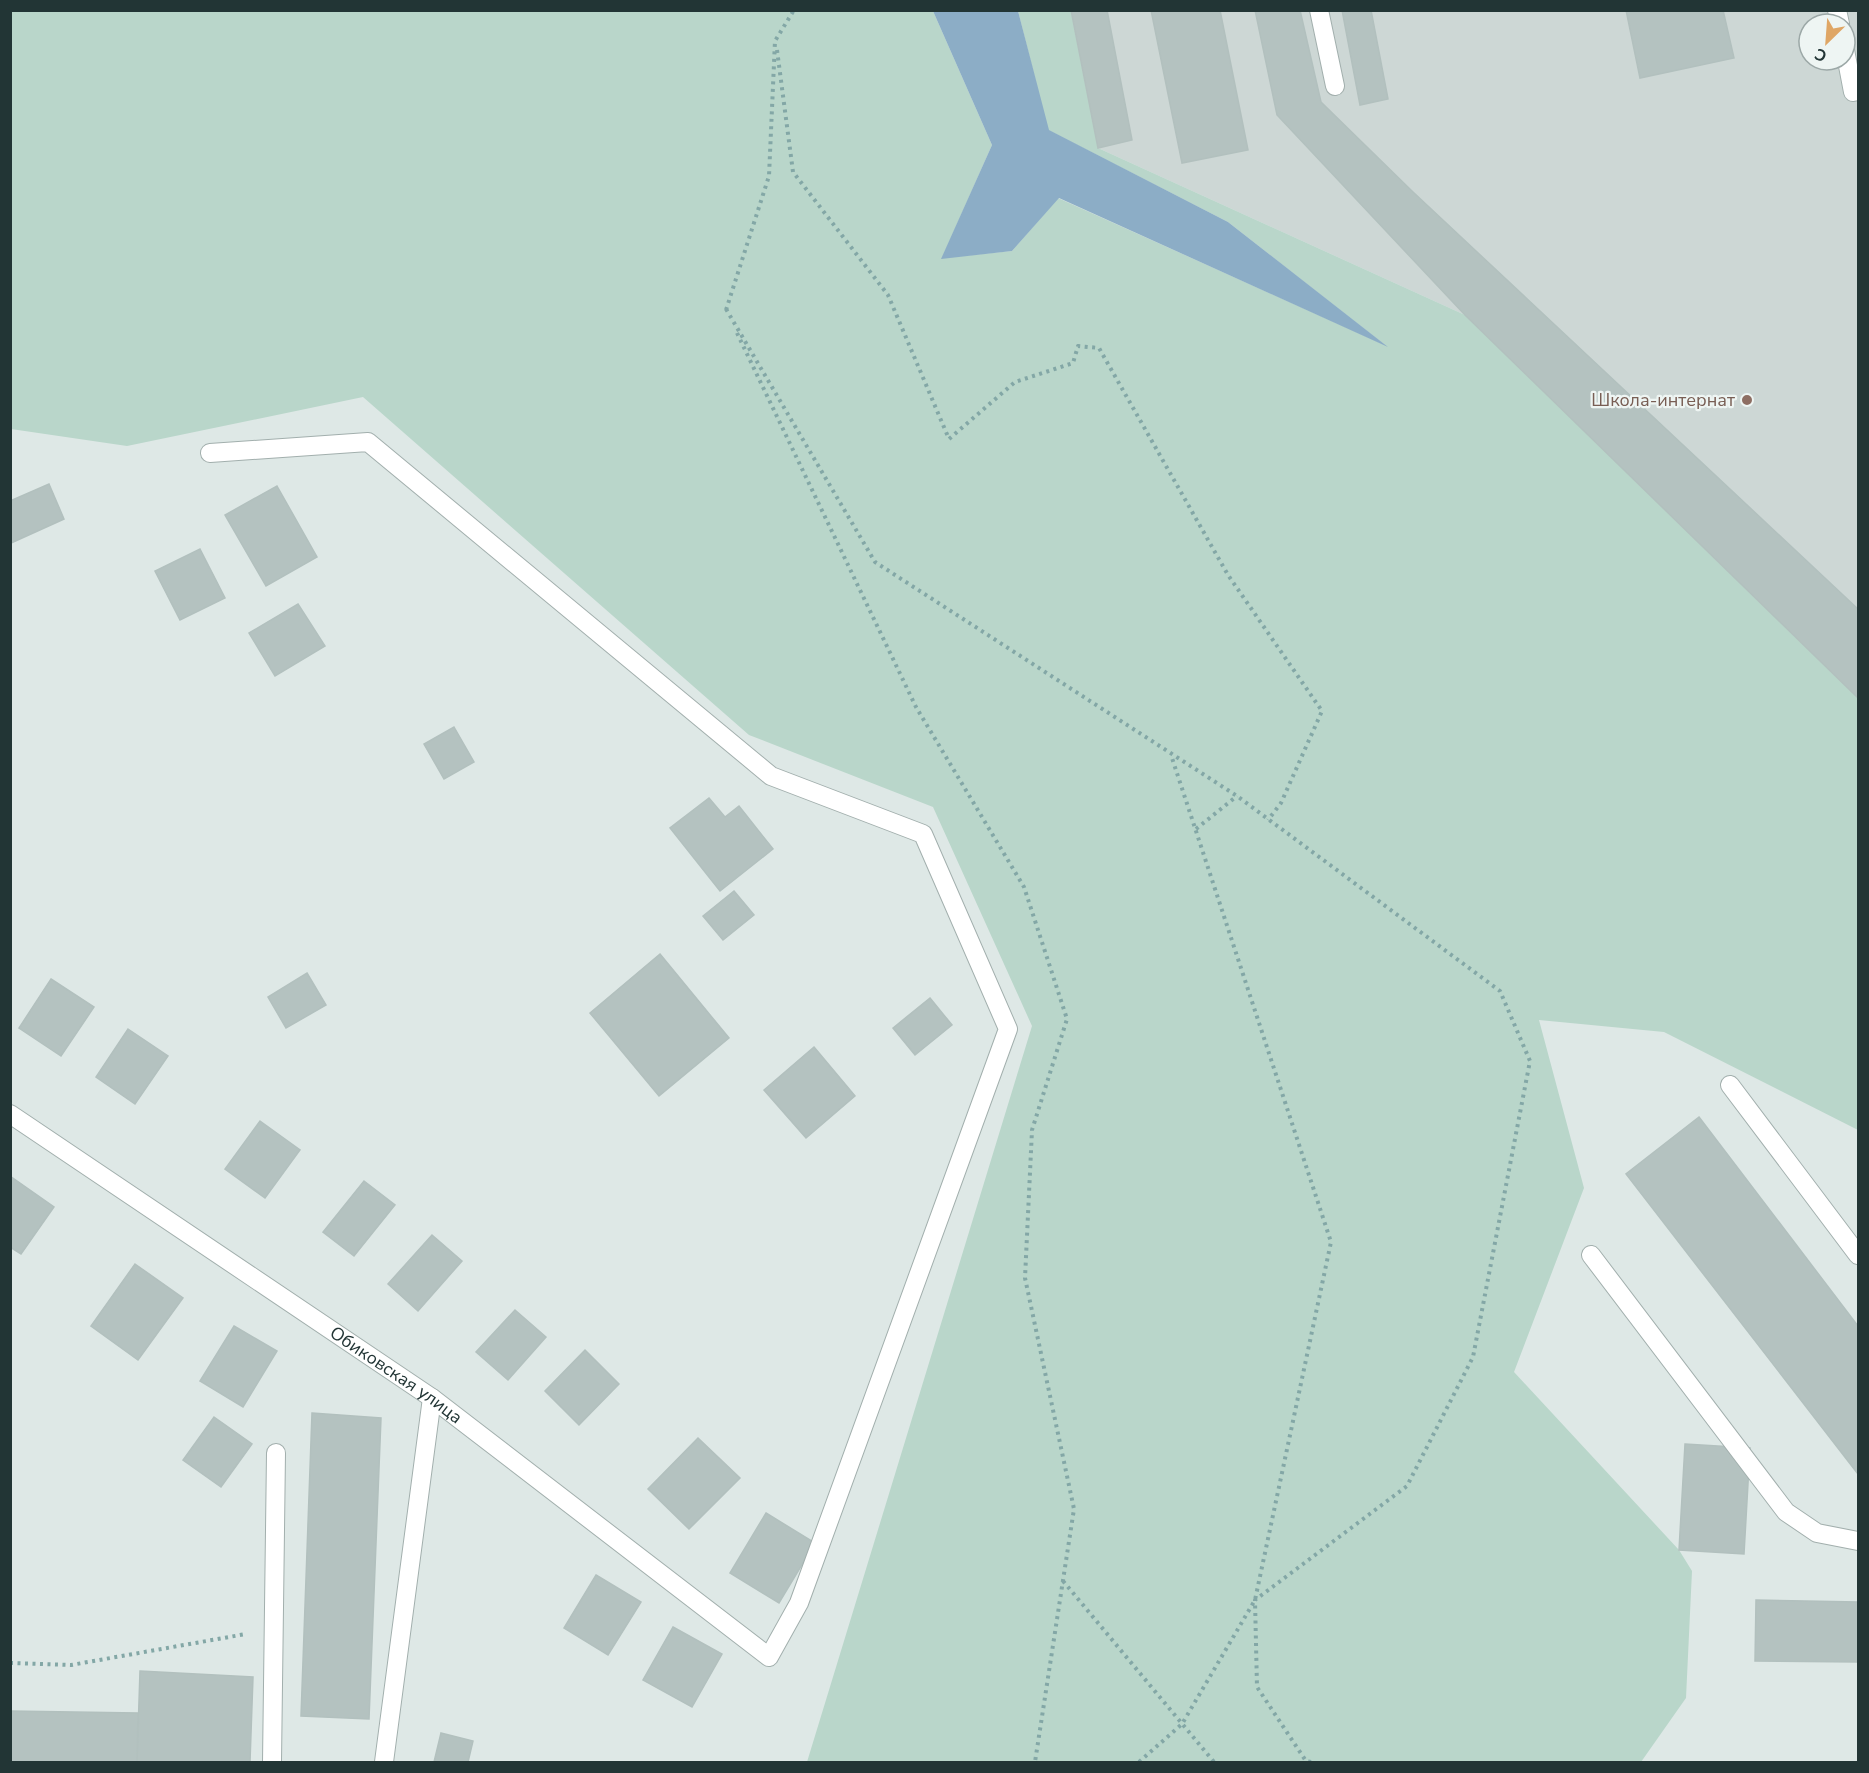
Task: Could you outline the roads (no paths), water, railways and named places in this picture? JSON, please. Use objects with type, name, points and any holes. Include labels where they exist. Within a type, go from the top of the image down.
[{"type":"street","points":[[1319,10],[1335,86]]},
{"type":"street","points":[[1849,72],[1853,92],[1858,92]]},
{"type":"street","name":"Обиковская улица","points":[[10,1113],[432,1398],[768,1657],[800,1603],[1008,1029],[923,834],[771,776],[368,442],[210,453]]},
{"type":"street","points":[[1730,1085],[1858,1255]]},
{"type":"street","points":[[1591,1255],[1786,1512],[1817,1533],[1858,1541]]},
{"type":"street","points":[[384,1762],[432,1398]]},
{"type":"street","points":[[272,1762],[276,1453]]},
{"type":"water","points":[[933,11],[1018,11],[1049,130],[1228,222],[1388,347],[1059,198],[1012,251],[941,259],[992,145]]},
{"type":"place","name":"Школа-интернат","points":[[1747,400]]}]
